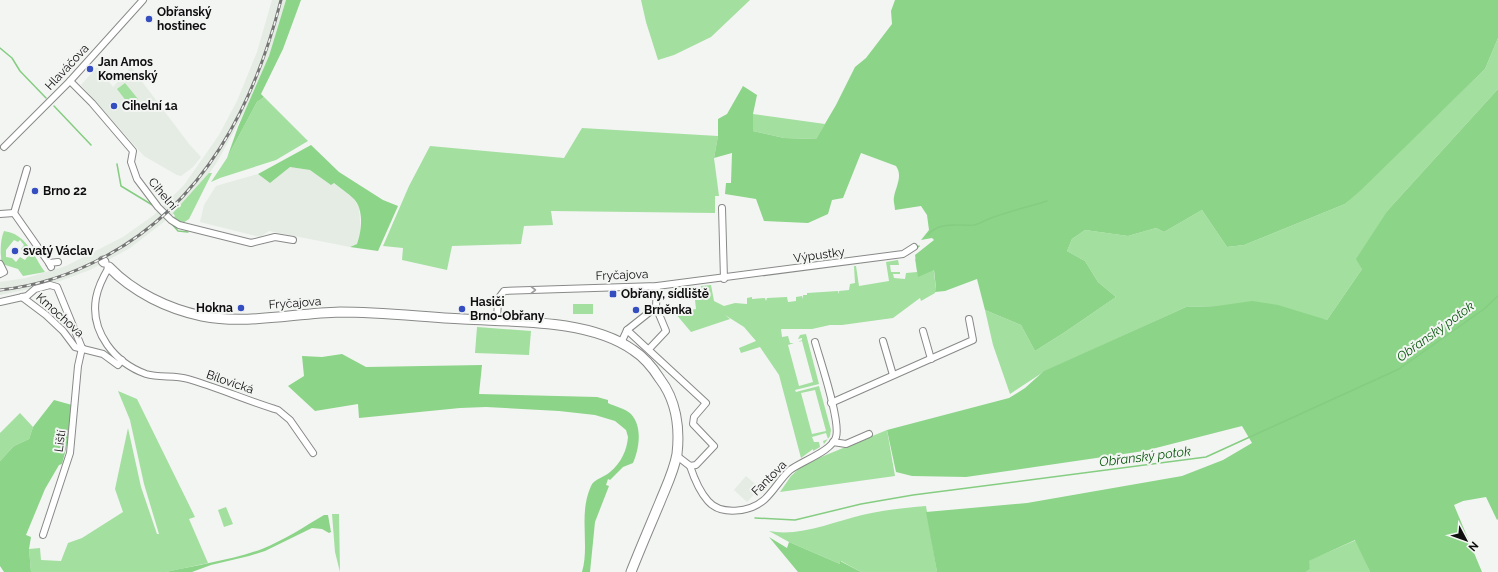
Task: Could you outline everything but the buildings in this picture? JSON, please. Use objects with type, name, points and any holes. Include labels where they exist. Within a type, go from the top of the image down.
[{"type":"main road","name":"Fryčajova","points":[[105,263],[132,286],[152,298],[175,308],[203,316],[238,319],[341,312],[497,321],[580,330],[621,343],[634,350],[652,368],[666,386],[676,410],[678,435],[677,456],[670,477],[631,572]]},
{"type":"street","name":"Hlaváčova","points":[[4,147],[70,81],[143,0]]},
{"type":"street","name":"Cihelní","points":[[70,81],[133,151],[131,162],[137,179],[171,220],[183,226],[251,243],[275,237],[293,240]]},
{"type":"street","points":[[14,213],[28,169]]},
{"type":"street","points":[[722,208],[724,279]]},
{"type":"street","points":[[0,214],[14,213]]},
{"type":"street","points":[[14,213],[50,265],[58,262]]},
{"type":"street","name":"Výpustky","points":[[657,286],[724,279],[903,254],[914,247]]},
{"type":"street","name":"Bílovická","points":[[105,263],[96,298],[97,319],[104,341],[122,360],[146,374],[186,378],[278,410],[294,424],[313,453]]},
{"type":"street","points":[[0,264],[4,272],[0,274]]},
{"type":"street","points":[[22,297],[27,296],[35,289],[50,285],[57,287],[82,348]]},
{"type":"street","name":"Fryčajova","points":[[497,321],[498,299],[504,291],[657,286],[656,307],[666,331],[649,349]]},
{"type":"street","name":"Kmochova","points":[[0,302],[22,297],[52,320],[63,331],[75,347],[82,348]]},
{"type":"street","points":[[621,343],[627,330],[656,307]]},
{"type":"street","points":[[831,403],[973,340],[969,320]]},
{"type":"street","points":[[627,330],[706,403],[694,418],[693,424],[714,446],[696,465],[690,466],[677,456]]},
{"type":"street","points":[[924,331],[931,359]]},
{"type":"street","points":[[884,341],[893,375]]},
{"type":"street","points":[[815,342],[836,420],[837,433],[833,442],[846,444],[869,434]]},
{"type":"street","name":"Bílovická","points":[[82,348],[103,354],[118,365],[122,360]]},
{"type":"street","name":"Liští","points":[[43,535],[70,454],[78,366],[82,348]]},
{"type":"street","name":"Fantova","points":[[690,466],[697,485],[709,503],[728,510],[746,510],[764,500],[789,471],[829,447],[833,442]]},
{"type":"shaded area","points":[[272,0],[286,0],[269,56],[248,106],[217,162],[204,181],[174,214],[130,248],[90,270],[49,285],[0,295],[0,282],[26,278],[66,266],[123,237],[154,215],[184,185],[219,135],[237,101],[257,52]]},
{"type":"shaded area","points":[[97,67],[113,87],[131,67],[189,144],[201,157],[193,167],[181,176],[144,156],[81,85]]},
{"type":"shaded area","points":[[290,167],[310,170],[331,184],[334,183],[354,199],[359,208],[361,233],[357,244],[350,247],[269,231],[260,237],[200,222],[204,205],[216,186],[258,174],[270,183]]},
{"type":"shaded area","points":[[746,476],[760,488],[747,502],[734,490]]},
{"type":"green space","points":[[286,0],[301,0],[283,49],[261,94],[264,97],[257,102],[227,158],[238,127],[269,56]]},
{"type":"green space","points":[[641,0],[750,0],[711,37],[674,55],[658,60]]},
{"type":"green space","points":[[895,0],[1498,0],[1498,38],[1485,69],[1345,204],[1244,245],[1227,247],[1202,210],[1164,232],[1156,228],[1128,236],[1085,230],[1072,239],[1067,251],[1085,261],[1098,282],[1116,297],[1035,351],[1021,325],[985,310],[977,279],[945,291],[935,292],[934,270],[918,277],[915,255],[934,240],[932,238],[921,240],[929,230],[927,215],[921,206],[895,210],[894,199],[899,177],[896,166],[861,153],[843,198],[832,200],[828,214],[808,223],[764,221],[756,199],[725,194],[726,183],[731,183],[732,153],[714,158],[718,136],[718,119],[727,114],[743,86],[757,95],[753,114],[753,131],[784,138],[816,139],[836,105],[855,67],[866,58],[892,24],[891,11]]},
{"type":"green space","points":[[1498,38],[1498,89],[1388,210],[1362,269],[1327,320],[1217,306],[1186,307],[1045,371],[1010,394],[993,345],[985,310],[1021,325],[1035,351],[1116,297],[1098,282],[1085,261],[1067,251],[1072,239],[1085,230],[1128,236],[1156,228],[1164,232],[1202,210],[1227,247],[1244,245],[1345,204],[1485,69]]},
{"type":"green space","points":[[125,83],[138,99],[130,106],[117,89]]},
{"type":"green space","points":[[1498,89],[1498,519],[1497,520],[1486,497],[1463,501],[1454,505],[1482,572],[1370,572],[1355,540],[1309,561],[1310,569],[1306,572],[937,572],[926,512],[1027,503],[1182,476],[1223,460],[1252,443],[1242,426],[1144,451],[966,477],[912,476],[896,472],[887,430],[1009,398],[1025,388],[1044,371],[1186,307],[1217,306],[1252,301],[1278,305],[1327,320],[1362,269],[1356,259],[1388,210]]},
{"type":"green space","points":[[264,97],[308,141],[276,160],[211,182],[227,158],[257,102]]},
{"type":"green space","points":[[753,114],[825,124],[816,139],[784,138],[753,131]]},
{"type":"green space","points":[[582,128],[718,136],[714,158],[719,196],[715,196],[715,213],[551,211],[553,225],[524,226],[521,244],[452,246],[447,270],[402,260],[403,248],[383,246],[409,186],[430,146],[564,158]]},
{"type":"green space","points":[[311,145],[339,172],[383,200],[398,206],[378,251],[350,247],[357,244],[359,239],[361,215],[354,199],[334,183],[331,185],[310,170],[290,167],[270,183],[258,174]]},
{"type":"green space","points":[[209,173],[212,173],[189,219],[183,223],[172,219],[175,216],[173,213]]},
{"type":"green space","points":[[4,231],[18,236],[24,241],[45,272],[23,276],[18,269],[2,264],[1,247]],"holes":[[[14,240],[18,242],[20,240],[24,245],[21,249],[28,256],[25,260],[20,257],[16,262],[12,258],[6,257],[6,250]]]},
{"type":"green space","points":[[932,256],[936,289],[935,293],[921,301],[920,298],[893,318],[842,325],[830,325],[812,329],[781,329],[782,337],[788,336],[790,343],[794,343],[788,345],[799,386],[813,382],[802,341],[798,342],[802,340],[802,338],[798,339],[800,335],[806,334],[819,384],[795,390],[796,392],[819,386],[831,430],[828,439],[826,433],[812,437],[814,442],[819,442],[820,447],[813,451],[813,449],[801,458],[779,375],[760,347],[741,353],[739,348],[756,341],[744,327],[725,315],[730,319],[691,332],[675,313],[696,309],[695,300],[701,300],[701,286],[711,285],[714,301],[724,306],[735,303],[747,304],[747,298],[752,297],[752,299],[765,298],[766,301],[767,298],[787,297],[788,302],[796,301],[796,297],[802,296],[803,299],[803,295],[807,295],[807,293],[838,291],[838,294],[839,291],[849,290],[850,284],[855,283],[854,266],[856,266],[859,286],[889,281],[886,262],[898,260],[899,265],[890,265],[891,272],[900,272],[900,274],[893,274],[894,278],[905,279],[906,273],[917,272],[915,259]],"holes":[[[815,390],[826,431],[812,434],[801,393]]]},
{"type":"green space","points":[[573,304],[593,304],[593,314],[573,314]]},
{"type":"green space","points":[[477,327],[531,331],[529,355],[475,353]]},
{"type":"green space","points":[[342,354],[366,367],[482,365],[479,394],[597,397],[608,400],[608,403],[629,412],[635,419],[637,425],[639,438],[637,451],[633,463],[623,467],[610,480],[608,479],[606,485],[609,486],[595,522],[590,572],[582,572],[585,551],[585,507],[587,497],[592,484],[610,472],[620,460],[625,451],[628,437],[626,430],[615,421],[595,415],[559,411],[486,407],[460,408],[359,418],[358,404],[315,411],[288,386],[304,376],[302,356],[322,357]]},
{"type":"green space","points":[[118,391],[137,399],[195,517],[189,519],[208,563],[166,572],[31,572],[29,549],[40,548],[41,560],[61,561],[68,543],[82,538],[123,512],[115,489],[128,428],[141,487],[157,534],[159,534],[144,484],[130,420]]},
{"type":"green space","points":[[54,400],[72,405],[69,438],[62,464],[59,465],[45,489],[26,535],[31,537],[29,549],[31,572],[4,572],[0,566],[0,461],[14,446],[29,439],[33,427]]},
{"type":"green space","points":[[20,413],[33,427],[29,439],[14,446],[0,461],[0,433]]},
{"type":"green space","points":[[887,430],[895,476],[780,492],[791,476],[804,464]]},
{"type":"green space","points":[[926,506],[937,572],[861,572],[841,561],[840,564],[789,542],[769,531],[792,532],[816,528],[870,513]]},
{"type":"green space","points":[[226,507],[233,524],[224,527],[218,510]]},
{"type":"green space","points":[[332,514],[339,514],[340,572],[335,552]]},
{"type":"green space","points":[[324,515],[328,515],[331,532],[329,533],[322,529],[312,528],[265,551],[249,556],[211,565],[192,572],[166,572],[226,559],[262,549]]},
{"type":"green space","points":[[769,537],[787,548],[789,542],[840,564],[840,561],[861,572],[798,572]]},
{"type":"green space","points":[[1356,540],[1370,572],[1306,572],[1310,569],[1308,561]]},
{"type":"waterway","name":"Obřanský potok","points":[[0,48],[12,58],[20,71],[46,98]]},
{"type":"waterway","name":"Obřanský potok","points":[[54,106],[91,145]]},
{"type":"waterway","name":"Obřanský potok","points":[[117,164],[121,186],[154,206]]},
{"type":"waterway","points":[[928,235],[932,231],[943,226],[974,225],[1047,201]]},
{"type":"waterway","name":"Obřanský potok","points":[[171,223],[178,231],[188,232]]},
{"type":"waterway","points":[[916,249],[919,246]]},
{"type":"waterway","name":"Obřanský potok","points":[[755,518],[795,520],[861,504],[913,495],[1206,457],[1399,369],[1484,309],[1498,296]]},
{"type":"railway","points":[[0,290],[28,286],[68,274],[81,268],[106,256],[141,234],[171,209],[197,180],[220,148],[240,114],[270,39],[281,0]]},
{"type":"place","name":"Obřanský hostinec","points":[[149,19]]},
{"type":"place","name":"Jan Amos Komenský","points":[[90,69]]},
{"type":"place","name":"Cihelní 1a","points":[[114,106]]},
{"type":"place","name":"Brno 22","points":[[35,191]]},
{"type":"place","name":"svatý Václav","points":[[15,251]]},
{"type":"place","name":"Obřany, sídliště","points":[[613,294]]},
{"type":"place","name":"Hokna","points":[[241,308]]},
{"type":"place","name":"Hasiči Brno-Obřany","points":[[462,309]]},
{"type":"place","name":"Brněnka","points":[[636,310]]}]
